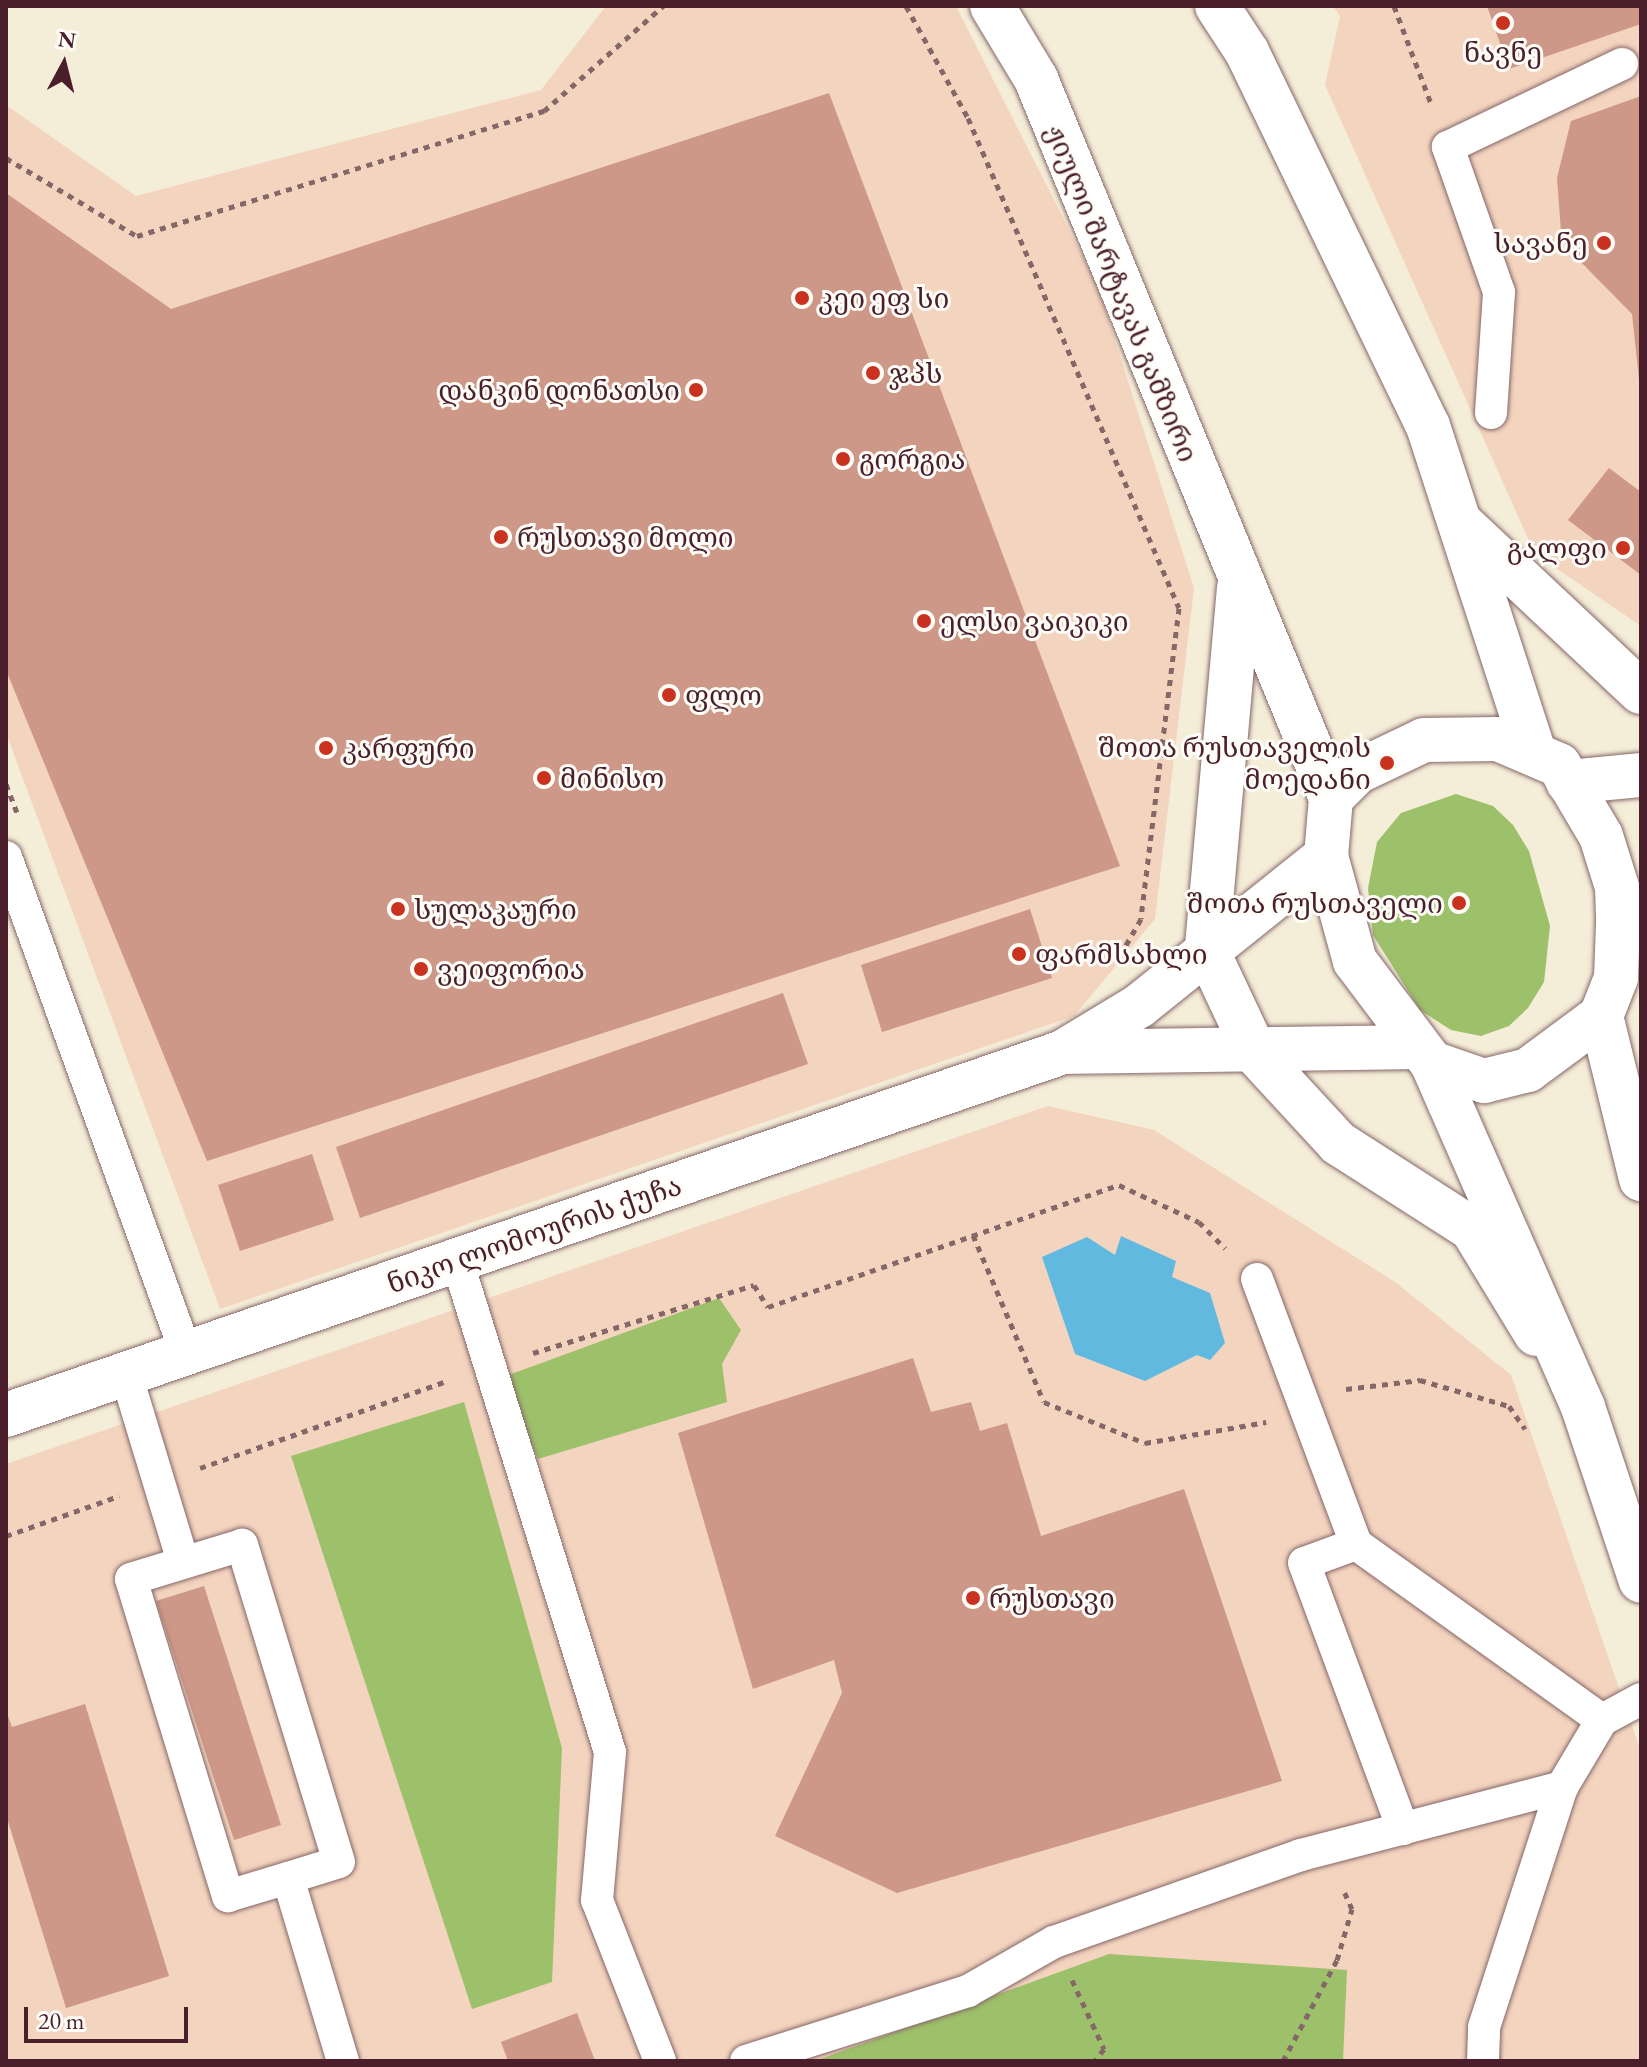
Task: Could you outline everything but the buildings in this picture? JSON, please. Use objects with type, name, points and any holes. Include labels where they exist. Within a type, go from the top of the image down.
[{"type":"main road","name":"ჟიული შარტავას გამზირი","points":[[992,6],[1042,93],[1239,588]]},
{"type":"main road","points":[[1217,6],[1247,52],[1396,353],[1463,525],[1533,750]]},
{"type":"main road","points":[[1463,525],[1641,692]]},
{"type":"main road","points":[[1239,588],[1331,798],[1326,856],[1355,961],[1424,1055],[1583,1407],[1641,1581]]},
{"type":"main road","points":[[1239,588],[1207,950],[1256,1054],[1338,1143],[1472,1229],[1583,1407]]},
{"type":"main road","points":[[1256,1054],[1424,1055],[1484,1081],[1528,1070],[1601,1016],[1629,949],[1617,887],[1601,836],[1559,765],[1533,750],[1498,739],[1424,740],[1357,772],[1331,798]]},
{"type":"main road","points":[[1568,782],[1641,775]]},
{"type":"main road","points":[[1207,950],[1326,856]]},
{"type":"main road","name":"ნიკო ლომოურის ქუჩა","points":[[6,1415],[1063,1052],[1139,1006],[1207,950]]},
{"type":"main road","points":[[1601,1016],[1641,1179]]},
{"type":"main road","name":"ნიკო ლომოურის ქუჩა","points":[[1063,1052],[1256,1054]]},
{"type":"lane","points":[[1491,413],[1499,292],[1448,147],[1622,64]]},
{"type":"lane","points":[[6,857],[186,1353]]},
{"type":"lane","points":[[457,1260],[610,1752],[597,1900],[660,2061]]},
{"type":"lane","points":[[1257,1279],[1356,1544],[1602,1720]]},
{"type":"lane","points":[[126,1374],[183,1562]]},
{"type":"lane","points":[[1356,1544],[1304,1563],[1403,1829]]},
{"type":"lane","points":[[242,1545],[339,1862],[288,1878],[228,1896],[131,1579],[242,1545]]},
{"type":"lane","points":[[1483,2061],[1484,2027],[1562,1787],[1602,1720],[1641,1699]]},
{"type":"lane","points":[[746,2061],[968,1991],[1054,1942],[1324,1848],[1562,1787]]},
{"type":"lane","points":[[288,1878],[343,2061]]},
{"type":"path","points":[[6,158],[137,236],[544,111],[663,6]]},
{"type":"path","points":[[906,6],[968,118],[1179,608],[1141,919],[1114,963]]},
{"type":"path","points":[[1394,6],[1448,147]]},
{"type":"path","points":[[6,1536],[490,1366],[754,1285],[768,1307],[1119,1185],[1199,1222],[1257,1279]]},
{"type":"path","points":[[973,1235],[1044,1402],[1145,1443],[1282,1419],[1302,1400],[1420,1380],[1509,1406],[1525,1429]]},
{"type":"path","points":[[1283,2061],[1337,1960],[1352,1909],[1324,1848]]},
{"type":"path","points":[[1054,1942],[1104,2049],[1095,2061]]},
{"type":"shaded area","name":"რუსთავი მოლი","points":[[606,6],[956,6],[1098,287],[1194,588],[1155,919],[1074,1016],[220,1309],[6,733],[6,105],[136,196],[541,90]]},
{"type":"shaded area","points":[[1333,6],[1641,6],[1641,626],[1535,554],[1325,85],[1340,16]]},
{"type":"shaded area","points":[[1048,1106],[1154,1130],[1395,1282],[1511,1375],[1641,1752],[1641,2061],[6,2061],[6,1464]]},
{"type":"green space","points":[[1456,794],[1493,806],[1513,825],[1529,851],[1550,926],[1544,982],[1528,1008],[1509,1026],[1481,1036],[1451,1030],[1420,1010],[1373,935],[1368,888],[1377,842],[1401,813]]},
{"type":"green space","points":[[719,1298],[741,1330],[722,1364],[727,1402],[538,1459],[503,1377]]},
{"type":"green space","points":[[464,1402],[562,1748],[552,1982],[472,2009],[291,1456]]},
{"type":"green space","points":[[1109,1954],[1347,1970],[1343,2061],[815,2061]]},
{"type":"water","points":[[1121,1236],[1176,1261],[1172,1277],[1210,1293],[1225,1343],[1210,1360],[1197,1355],[1145,1381],[1075,1354],[1042,1257],[1087,1237],[1115,1255]]},
{"type":"place","name":"ნავნე","points":[[1503,23]]},
{"type":"place","name":"სავანე","points":[[1604,243]]},
{"type":"place","name":"კეი ეფ სი","points":[[802,298]]},
{"type":"place","name":"ჯპს","points":[[873,373]]},
{"type":"place","name":"დანკინ დონათსი","points":[[696,390]]},
{"type":"place","name":"გორგია","points":[[843,459]]},
{"type":"place","name":"რუსთავი მოლი","points":[[501,537]]},
{"type":"place","name":"გალფი","points":[[1623,548]]},
{"type":"place","name":"ელსი ვაიკიკი","points":[[924,621]]},
{"type":"place","name":"ფლო","points":[[669,695]]},
{"type":"place","name":"კარფური","points":[[326,748]]},
{"type":"place","name":"შოთა რუსთაველის მოედანი","points":[[1387,763]]},
{"type":"place","name":"მინისო","points":[[544,778]]},
{"type":"place","name":"შოთა რუსთაველი","points":[[1459,903]]},
{"type":"place","name":"სულაკაური","points":[[398,909]]},
{"type":"place","name":"ფარმსახლი","points":[[1019,954]]},
{"type":"place","name":"ვეიფორია","points":[[421,969]]},
{"type":"place","name":"რუსთავი","points":[[973,1598]]}]
